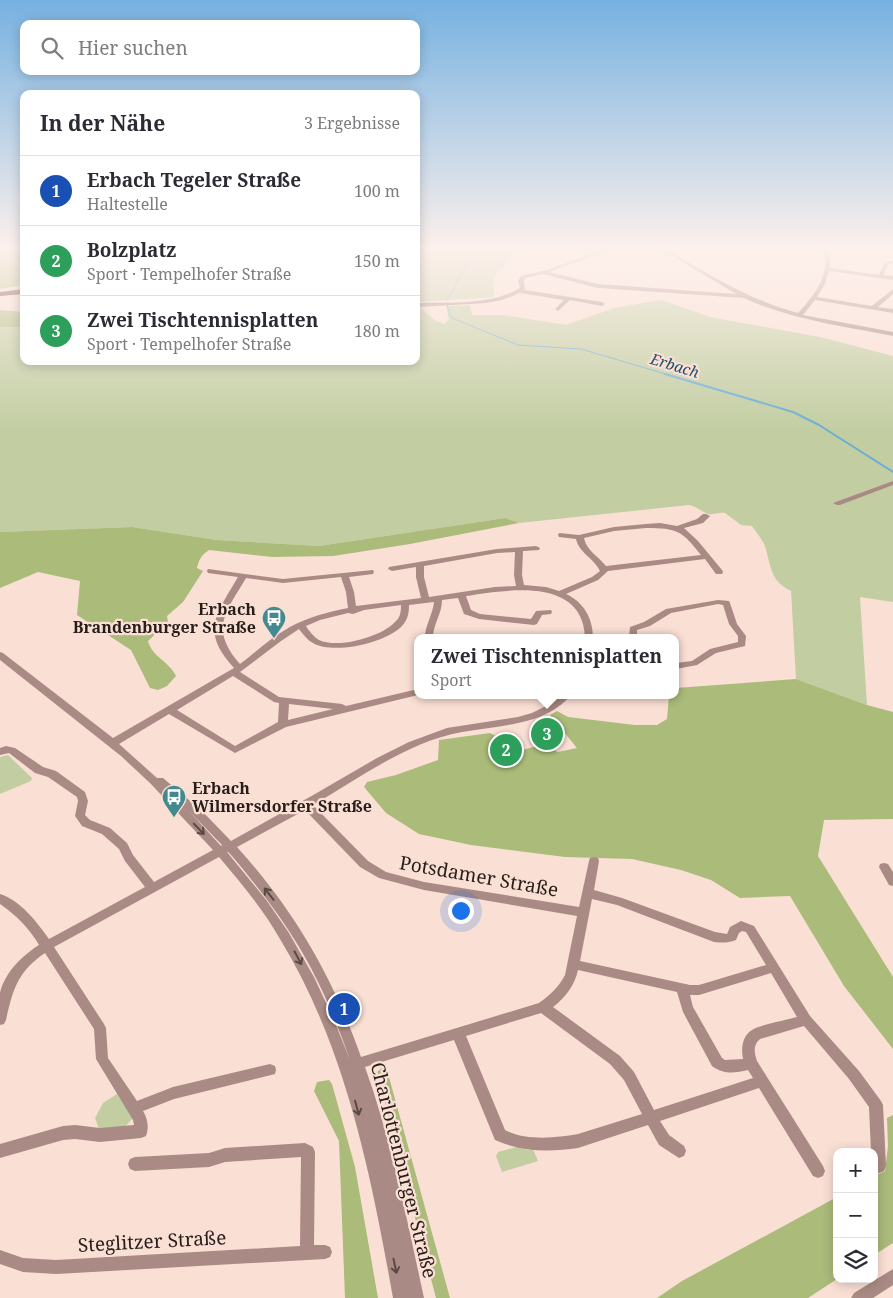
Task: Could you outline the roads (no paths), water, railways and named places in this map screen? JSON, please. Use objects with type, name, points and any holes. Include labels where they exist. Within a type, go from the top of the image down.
[{"type":"street","points":[[777,309],[893,334]]},
{"type":"street","points":[[800,315],[805,309]]},
{"type":"street","points":[[877,309],[893,311]]},
{"type":"street","points":[[837,503],[893,483]]},
{"type":"street","points":[[562,535],[580,537],[637,526],[656,525],[678,528],[700,521],[706,516]]},
{"type":"street","points":[[678,528],[718,572]]},
{"type":"street","points":[[560,594],[570,587],[602,574],[603,568],[595,557],[583,547],[580,537]]},
{"type":"street","points":[[392,569],[497,551],[536,548]]},
{"type":"street","points":[[519,550],[518,575],[521,588]]},
{"type":"street","points":[[603,568],[706,557]]},
{"type":"street","points":[[420,565],[420,577],[426,600]]},
{"type":"street","points":[[211,571],[290,581],[370,572]]},
{"type":"street","points":[[344,575],[350,592],[353,611]]},
{"type":"street","points":[[243,576],[218,622],[218,640],[236,670],[270,697],[284,701],[349,707]]},
{"type":"street","points":[[112,743],[236,670],[301,625],[324,616],[461,595],[521,588],[539,589],[560,594],[571,600],[584,613],[590,634]]},
{"type":"street","points":[[461,595],[467,612],[479,616],[534,622],[539,613],[548,612]]},
{"type":"street","points":[[428,634],[439,606],[438,598]]},
{"type":"street","points":[[633,634],[633,629],[647,624],[669,611],[718,602],[726,604],[733,624],[742,636],[742,644],[713,651],[694,663],[679,666]]},
{"type":"street","points":[[301,625],[316,641],[324,644],[344,644],[379,637],[395,628],[401,622],[406,612],[405,603]]},
{"type":"street","name":"Charlottenburger Straße","points":[[0,655],[112,743],[141,769],[225,848],[279,907],[311,957],[331,997],[389,1173],[416,1298]]},
{"type":"street","points":[[169,710],[235,750],[283,724],[414,693]]},
{"type":"street","points":[[0,1020],[10,983],[16,970],[28,957],[48,945],[306,805],[394,752],[430,736],[459,728],[529,719],[558,704],[563,699]]},
{"type":"street","points":[[283,724],[284,701]]},
{"type":"street","points":[[6,747],[38,770],[52,774],[81,795],[83,801],[80,816],[86,823],[106,831],[124,846],[129,858],[152,888]]},
{"type":"street","name":"Potsdamer Straße","points":[[306,805],[364,864],[383,875],[424,886],[583,912]]},
{"type":"street","points":[[352,1065],[543,1007],[555,1000],[571,976],[594,861]]},
{"type":"street","points":[[884,868],[893,882]]},
{"type":"street","points":[[587,892],[618,901],[719,938],[732,937],[737,927],[747,927],[752,931],[806,1020],[854,1075],[876,1104],[879,1166]]},
{"type":"street","points":[[0,898],[16,908],[35,928],[48,945],[100,1028],[102,1059],[140,1118],[141,1131],[100,1134],[63,1133],[0,1152]]},
{"type":"street","points":[[573,964],[682,989],[699,990],[774,967]]},
{"type":"street","points":[[682,989],[687,1008],[717,1062],[722,1066],[728,1067],[751,1063]]},
{"type":"street","points":[[543,1007],[615,1060],[629,1076],[664,1140],[680,1151]]},
{"type":"street","points":[[806,1020],[756,1034],[750,1039],[747,1053],[751,1063],[818,1171]]},
{"type":"street","points":[[458,1033],[500,1135],[507,1140],[566,1143],[651,1118],[763,1081]]},
{"type":"street","name":"Charlottenburger Straße","points":[[352,1065],[401,1298]]},
{"type":"street","points":[[134,1109],[173,1094],[270,1070]]},
{"type":"street","points":[[134,1164],[209,1160],[225,1154],[305,1150],[308,1152],[307,1252]]},
{"type":"street","name":"Steglitzer Straße","points":[[0,1257],[22,1265],[56,1267],[325,1252]]},
{"type":"street","points":[[859,1298],[893,1276]]},
{"type":"waterway","name":"Erbach","points":[[448,309],[452,318],[518,345],[581,349],[669,375]]},
{"type":"waterway","name":"Erbach","points":[[665,374],[793,412],[819,425],[893,472]]},
{"type":"place","name":"Erbach Brandenburger Straße","points":[[274,639]]},
{"type":"place","name":"Zwei Tischtennisplatten","points":[[547,734]]},
{"type":"place","name":"Bolzplatz","points":[[506,750]]},
{"type":"place","name":"Erbach Wilmersdorfer Straße","points":[[174,818]]},
{"type":"place","name":"Erbach Tegeler Straße","points":[[344,1009]]}]
